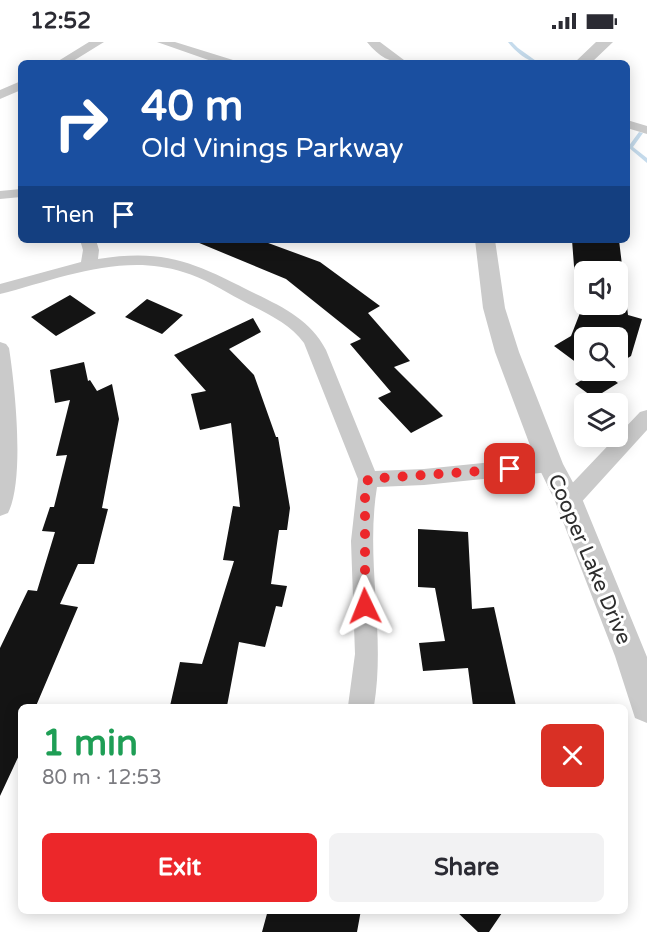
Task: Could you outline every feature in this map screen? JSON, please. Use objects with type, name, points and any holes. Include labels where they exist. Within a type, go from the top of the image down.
[{"type":"street","points":[[66,60],[98,42]]},
{"type":"street","points":[[163,42],[220,60]]},
{"type":"street","points":[[373,42],[384,53],[397,60]]},
{"type":"street","points":[[585,60],[605,42]]},
{"type":"street","points":[[0,95],[18,86]]},
{"type":"street","points":[[630,125],[647,130]]},
{"type":"street","points":[[0,195],[18,193]]},
{"type":"street","points":[[89,243],[91,250],[89,266]]},
{"type":"street","name":"Cooper Lake Drive","points":[[484,243],[494,308],[507,352],[550,464],[639,655],[647,707]]},
{"type":"street","points":[[0,289],[89,266],[138,260],[183,267],[218,281],[282,314],[306,333],[319,354],[368,479],[365,494],[363,564],[367,648],[361,704]]},
{"type":"street","points":[[0,348],[7,395],[5,475],[0,507]]},
{"type":"street","points":[[569,501],[647,417]]},
{"type":"street","points":[[368,479],[424,477],[550,464]]},
{"type":"building","points":[[199,243],[268,243],[320,262],[380,306],[368,313],[410,361],[394,367],[443,416],[411,433],[378,398],[391,392],[350,344],[361,339],[286,279]]},
{"type":"building","points":[[572,243],[619,243],[622,261],[574,261],[574,266]]},
{"type":"building","points":[[70,295],[96,313],[56,336],[31,317]]},
{"type":"building","points":[[147,299],[183,315],[162,334],[125,317]]},
{"type":"building","points":[[579,315],[628,315],[642,319],[631,356],[628,358],[628,327],[574,327]]},
{"type":"building","points":[[253,318],[261,332],[229,349],[254,375],[276,437],[278,437],[290,508],[287,530],[279,530],[271,584],[287,586],[282,607],[276,606],[265,647],[239,642],[227,704],[170,704],[180,662],[202,664],[234,561],[223,560],[233,506],[240,507],[231,423],[200,430],[191,394],[206,391],[174,355]]},
{"type":"building","points":[[574,328],[574,361],[554,346],[571,336]]},
{"type":"building","points":[[84,362],[88,381],[90,380],[97,391],[112,384],[119,419],[102,508],[108,509],[94,564],[78,564],[60,604],[78,607],[37,704],[18,704],[18,757],[0,796],[0,648],[28,590],[37,591],[55,532],[42,531],[50,507],[54,507],[67,455],[56,456],[70,400],[55,403],[50,370]]},
{"type":"building","points":[[580,381],[615,381],[618,383],[602,393],[587,393],[575,384]]},
{"type":"building","points":[[418,529],[468,532],[472,609],[494,607],[516,704],[473,704],[468,668],[423,671],[419,643],[445,641],[435,588],[418,587]]},
{"type":"building","points":[[267,914],[360,914],[357,932],[262,932]]},
{"type":"building","points":[[459,914],[501,914],[489,932],[478,932]]},
{"type":"waterway","points":[[510,42],[532,60]]},
{"type":"waterway","points":[[641,133],[630,147],[647,161]]},
{"type":"route","points":[[365,606],[363,564],[365,494],[368,479],[424,477],[510,469]]}]
